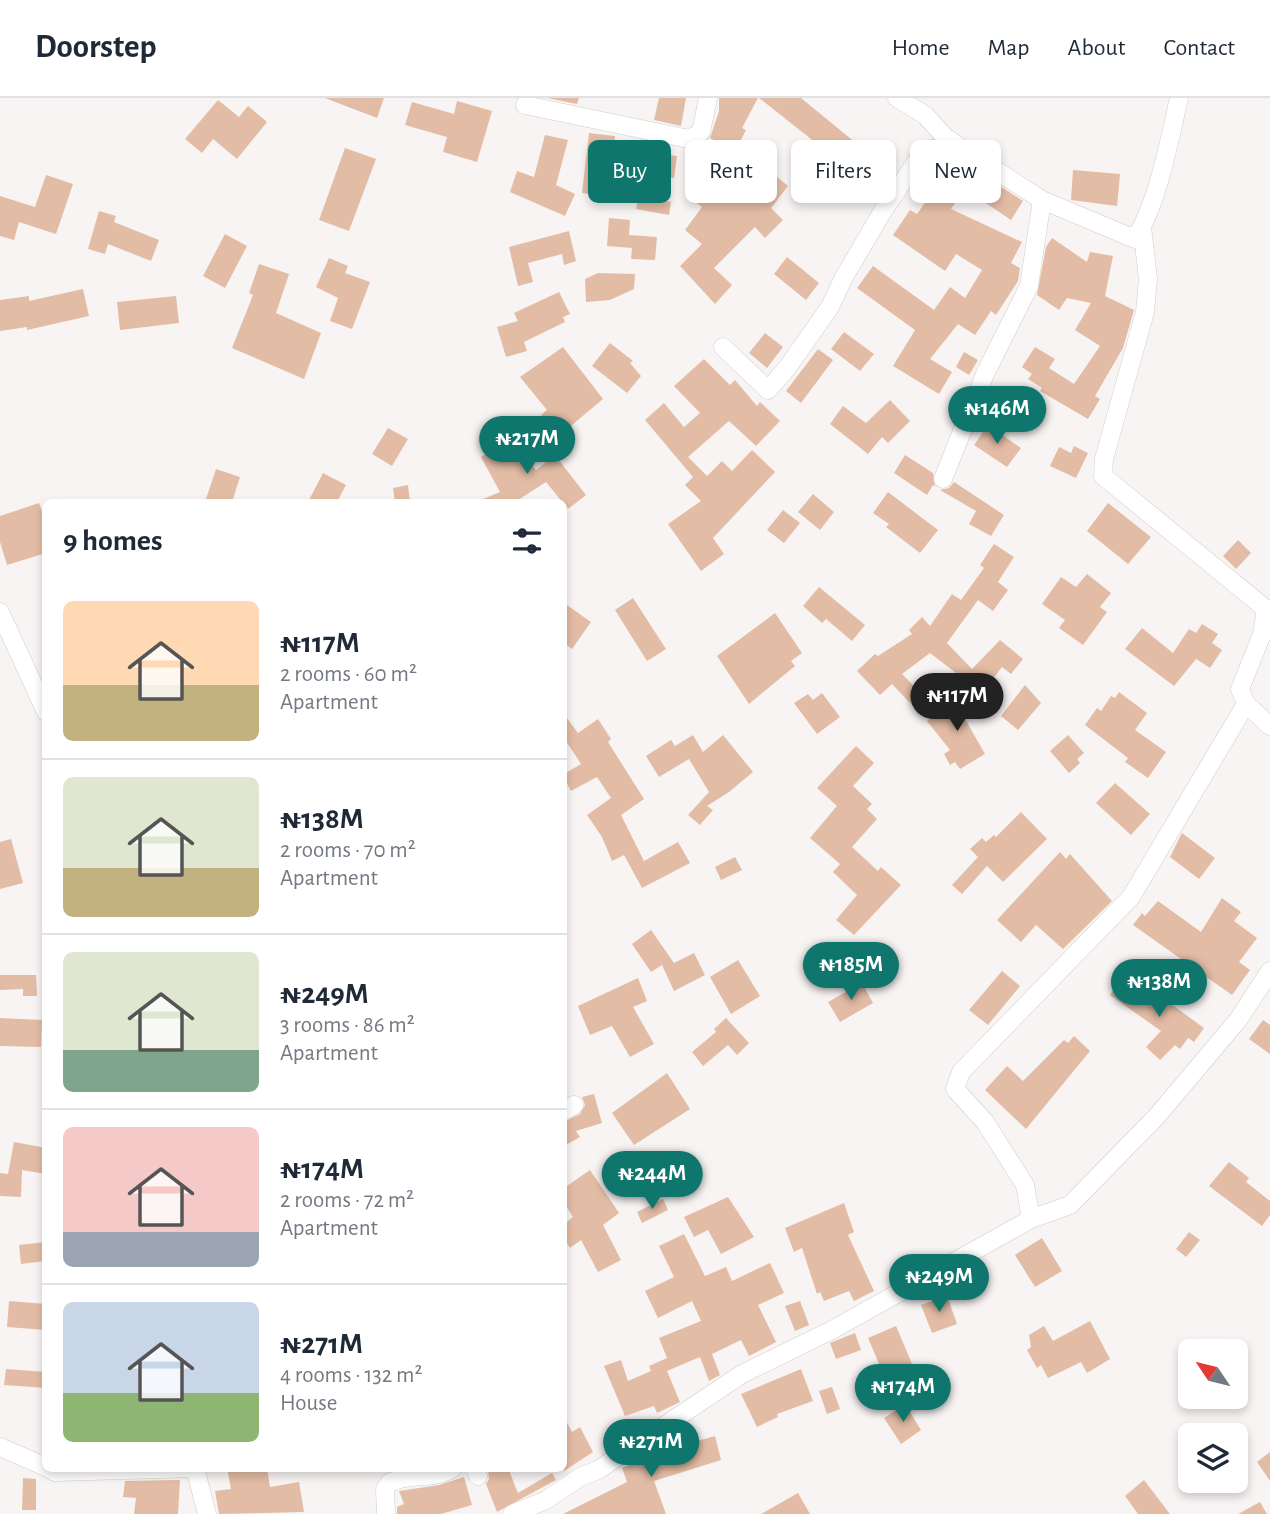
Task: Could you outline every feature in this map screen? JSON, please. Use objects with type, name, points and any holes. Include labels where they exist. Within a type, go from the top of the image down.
[{"type":"street","points":[[525,105],[689,139],[701,132],[708,98]]},
{"type":"street","points":[[897,98],[925,115],[950,140]]},
{"type":"street","points":[[1001,174],[1042,200],[1135,239],[1142,227],[1163,168],[1179,98]]},
{"type":"street","points":[[723,346],[768,390],[830,307],[881,214],[910,171]]},
{"type":"street","points":[[943,479],[985,374],[1029,286],[1042,200]]},
{"type":"street","points":[[1142,227],[1148,279],[1145,312],[1104,460],[1103,476],[1266,609],[1262,634],[1240,688],[1246,704],[1270,726]]},
{"type":"street","points":[[0,612],[42,703]]},
{"type":"street","points":[[1031,1219],[1025,1185],[985,1122],[955,1090],[961,1072],[1131,897],[1246,704]]},
{"type":"street","points":[[512,1514],[546,1500],[580,1477],[598,1470],[742,1374],[832,1330],[1031,1219],[1070,1205],[1157,1116],[1238,1020],[1270,971]]},
{"type":"street","points":[[0,1447],[42,1466]]},
{"type":"street","points":[[196,1472],[207,1514]]},
{"type":"street","points":[[386,1514],[385,1489],[389,1483],[416,1476],[439,1476],[446,1472]]},
{"type":"building","points":[[325,98],[384,98],[377,118]]},
{"type":"building","points":[[547,98],[579,98],[577,104]]},
{"type":"building","points":[[659,98],[686,98],[681,126],[654,120]]},
{"type":"building","points":[[719,98],[758,98],[742,128],[746,130],[741,140],[710,138],[719,111]]},
{"type":"building","points":[[759,98],[801,98],[852,140],[812,140]]},
{"type":"building","points":[[218,100],[239,117],[248,106],[267,122],[237,159],[213,139],[202,153],[185,139]]},
{"type":"building","points":[[457,101],[492,111],[477,162],[443,152],[447,137],[405,125],[412,102],[454,114]]},
{"type":"building","points":[[589,133],[615,136],[615,140],[588,140]]},
{"type":"building","points":[[545,135],[568,140],[556,185],[575,194],[565,216],[510,192],[517,171],[534,177]]},
{"type":"building","points":[[588,142],[588,194],[582,193]]},
{"type":"building","points":[[345,148],[376,159],[349,231],[319,220]]},
{"type":"building","points":[[671,155],[677,156],[674,178],[671,178]]},
{"type":"building","points":[[1073,170],[1120,174],[1117,206],[1071,200]]},
{"type":"building","points":[[46,175],[73,184],[56,234],[19,222],[14,240],[0,236],[0,196],[35,207]]},
{"type":"building","points":[[777,177],[788,186],[777,200]]},
{"type":"building","points":[[1001,187],[1023,201],[1011,220],[986,203],[1001,203]]},
{"type":"building","points":[[637,203],[671,203],[669,215],[636,209]]},
{"type":"building","points":[[697,203],[775,203],[771,208],[783,220],[765,238],[755,227],[714,268],[732,285],[715,304],[680,266],[702,244],[685,230],[702,207]]},
{"type":"building","points":[[925,203],[955,203],[951,209],[1022,242],[1011,263],[1020,268],[1018,281],[996,315],[991,311],[975,335],[958,324],[930,359],[952,372],[939,394],[893,366],[915,330],[857,288],[873,266],[934,310],[950,287],[965,298],[982,270],[956,254],[945,271],[893,235],[910,210],[917,214]]},
{"type":"building","points":[[99,211],[116,216],[114,222],[159,240],[151,261],[108,244],[105,254],[88,249]]},
{"type":"building","points":[[609,218],[630,220],[629,235],[657,237],[655,260],[631,259],[632,248],[607,246]]},
{"type":"building","points":[[569,231],[576,261],[564,265],[562,254],[528,263],[533,282],[518,286],[509,247]]},
{"type":"building","points":[[225,234],[247,246],[225,288],[203,276]]},
{"type":"building","points":[[1052,238],[1087,262],[1090,252],[1113,256],[1105,296],[1134,310],[1123,348],[1095,396],[1100,399],[1088,419],[1040,391],[1042,388],[1028,379],[1032,374],[1022,367],[1035,347],[1055,359],[1049,368],[1074,384],[1100,346],[1075,330],[1091,303],[1067,298],[1059,310],[1037,295],[1046,247]]},
{"type":"building","points":[[787,257],[819,283],[806,300],[774,274]]},
{"type":"building","points":[[329,258],[348,266],[345,273],[370,282],[352,329],[330,321],[338,298],[316,287]]},
{"type":"building","points":[[259,264],[289,274],[276,313],[321,333],[304,379],[232,348],[253,295],[249,293]]},
{"type":"building","points":[[598,273],[635,274],[634,289],[610,300],[586,302],[585,279]]},
{"type":"building","points":[[83,289],[89,316],[27,330],[27,327],[0,331],[0,300],[29,296],[29,301]]},
{"type":"building","points":[[559,292],[570,314],[563,317],[565,322],[524,342],[527,351],[506,357],[497,327],[518,321],[514,313]]},
{"type":"building","points":[[176,296],[179,323],[120,330],[117,302]]},
{"type":"building","points":[[844,332],[874,354],[860,371],[831,349]]},
{"type":"building","points":[[765,333],[783,347],[767,368],[749,353]]},
{"type":"building","points":[[610,343],[633,361],[630,363],[641,376],[627,393],[592,366]]},
{"type":"building","points":[[563,347],[603,399],[560,435],[541,415],[547,410],[520,377]]},
{"type":"building","points":[[818,349],[833,360],[801,403],[786,391]]},
{"type":"building","points":[[964,352],[978,360],[969,375],[956,367]]},
{"type":"building","points":[[704,359],[730,385],[735,380],[757,406],[760,402],[780,421],[756,446],[729,421],[688,457],[707,476],[722,461],[732,471],[752,450],[775,472],[713,538],[724,554],[701,571],[668,524],[701,501],[685,485],[693,477],[645,420],[664,403],[684,427],[700,413],[674,386]]},
{"type":"building","points":[[890,400],[910,421],[888,443],[882,437],[868,454],[830,424],[843,406],[866,423]]},
{"type":"building","points":[[988,425],[1021,448],[1007,467],[974,445]]},
{"type":"building","points":[[388,428],[408,439],[392,466],[372,454]]},
{"type":"building","points":[[511,437],[536,470],[555,455],[586,495],[568,509],[567,499],[560,499],[546,482],[520,499],[483,499],[500,492],[481,457]]},
{"type":"building","points":[[1074,446],[1088,453],[1076,478],[1050,466],[1059,447],[1071,453]]},
{"type":"building","points":[[905,455],[933,473],[935,487],[933,485],[927,495],[894,473]]},
{"type":"building","points":[[216,469],[240,477],[233,499],[206,499]]},
{"type":"building","points":[[323,473],[346,485],[339,499],[310,499]]},
{"type":"building","points":[[954,482],[1004,515],[991,536],[969,524],[976,511],[940,490],[949,488]]},
{"type":"building","points":[[408,485],[410,499],[395,499],[393,488]]},
{"type":"building","points":[[888,492],[938,530],[920,553],[886,527],[889,524],[873,513]]},
{"type":"building","points":[[813,494],[834,512],[820,530],[798,512]]},
{"type":"building","points":[[39,503],[42,511],[42,554],[7,565],[0,542],[0,516]]},
{"type":"building","points":[[1108,503],[1151,537],[1128,564],[1087,531]]},
{"type":"building","points":[[783,510],[800,523],[784,543],[767,530]]},
{"type":"building","points":[[1238,540],[1251,553],[1236,569],[1223,556]]},
{"type":"building","points":[[994,544],[1014,557],[998,582],[1008,590],[993,611],[978,600],[947,643],[972,669],[1000,640],[1023,659],[1011,674],[1002,667],[982,693],[930,653],[902,674],[924,696],[913,706],[892,684],[880,695],[857,671],[875,654],[878,656],[912,634],[909,630],[922,617],[930,626],[952,594],[961,600],[984,568],[980,565]]},
{"type":"building","points":[[1087,574],[1111,593],[1100,607],[1107,612],[1083,645],[1059,628],[1065,620],[1042,604],[1061,577],[1076,587]]},
{"type":"building","points":[[819,587],[865,625],[852,641],[826,619],[822,623],[803,606]]},
{"type":"building","points":[[633,598],[666,649],[647,661],[615,610]]},
{"type":"building","points":[[567,605],[591,622],[572,649],[567,645]]},
{"type":"building","points":[[775,613],[802,653],[791,661],[795,666],[749,704],[717,656]]},
{"type":"building","points":[[1202,624],[1218,634],[1212,643],[1222,650],[1210,668],[1196,659],[1174,686],[1125,649],[1142,628],[1173,653],[1189,629],[1196,633]]},
{"type":"building","points":[[1025,685],[1041,703],[1018,730],[1001,716]]},
{"type":"building","points":[[1119,692],[1147,713],[1135,730],[1166,752],[1148,778],[1125,762],[1128,758],[1085,725],[1097,708],[1101,711],[1111,696],[1115,698]]},
{"type":"building","points":[[822,693],[840,717],[817,734],[794,703],[808,694],[813,700]]},
{"type":"building","points":[[959,695],[973,713],[965,719],[985,754],[960,769],[955,762],[950,765],[944,754],[950,750],[927,721]]},
{"type":"building","points":[[567,718],[578,733],[598,719],[611,739],[608,742],[644,799],[621,815],[644,861],[678,842],[690,863],[642,888],[624,855],[612,861],[602,837],[587,815],[611,798],[597,777],[571,791],[567,784],[567,772],[581,764],[567,743]]},
{"type":"building","points":[[693,735],[703,752],[723,735],[753,772],[707,806],[713,810],[700,825],[688,815],[709,792],[689,759],[659,777],[646,756],[671,740],[675,746]]},
{"type":"building","points":[[1068,735],[1084,753],[1077,759],[1080,763],[1069,773],[1050,751]]},
{"type":"building","points":[[856,746],[874,763],[853,786],[872,804],[867,809],[877,819],[852,847],[878,871],[881,867],[901,885],[854,935],[836,920],[857,895],[833,872],[840,864],[810,838],[837,806],[817,788]]},
{"type":"building","points":[[1115,783],[1150,814],[1131,835],[1096,803]]},
{"type":"building","points":[[1021,812],[1047,839],[1003,882],[987,866],[962,894],[952,885],[978,857],[970,849],[982,838],[986,842],[994,835],[996,837]]},
{"type":"building","points":[[1182,833],[1215,858],[1199,879],[1170,857]]},
{"type":"building","points":[[11,839],[23,883],[0,889],[0,842]]},
{"type":"building","points":[[1060,852],[1066,859],[1070,854],[1112,901],[1063,949],[1036,925],[1021,942],[997,920]]},
{"type":"building","points":[[735,857],[742,870],[721,880],[715,867]]},
{"type":"building","points":[[1222,898],[1241,912],[1234,921],[1257,938],[1239,962],[1250,970],[1232,995],[1133,925],[1142,913],[1145,916],[1158,901],[1201,932]]},
{"type":"building","points":[[651,930],[674,963],[694,953],[705,975],[674,991],[662,965],[651,972],[632,944]]},
{"type":"building","points":[[738,960],[760,996],[731,1014],[710,977]]},
{"type":"building","points":[[1002,971],[1020,986],[988,1025],[969,1010]]},
{"type":"building","points":[[0,975],[36,975],[37,996],[23,996],[23,989],[0,990]]},
{"type":"building","points":[[638,978],[647,1001],[633,1007],[654,1044],[630,1057],[612,1026],[590,1035],[578,1006]]},
{"type":"building","points":[[1121,979],[1149,998],[1151,996],[1157,1000],[1160,996],[1204,1028],[1194,1042],[1188,1038],[1180,1049],[1175,1045],[1160,1060],[1146,1047],[1161,1031],[1110,995]]},
{"type":"building","points":[[862,983],[873,1003],[840,1022],[828,1002]]},
{"type":"building","points":[[0,1018],[42,1020],[41,1047],[0,1046]]},
{"type":"building","points":[[726,1018],[749,1043],[737,1055],[728,1045],[703,1066],[692,1052],[716,1032],[714,1029]]},
{"type":"building","points":[[1263,1020],[1270,1025],[1270,1054],[1249,1039]]},
{"type":"building","points":[[1074,1036],[1090,1051],[1026,1129],[985,1090],[1007,1066],[1023,1081],[1064,1040],[1068,1043]]},
{"type":"building","points":[[667,1073],[690,1109],[634,1145],[612,1113]]},
{"type":"building","points":[[594,1094],[602,1123],[576,1131],[580,1137],[567,1144],[567,1120],[580,1114],[585,1105],[582,1097]]},
{"type":"building","points":[[14,1142],[42,1147],[42,1173],[22,1170],[21,1197],[0,1196],[0,1173],[8,1174]]},
{"type":"building","points":[[1229,1162],[1249,1178],[1246,1182],[1270,1201],[1270,1215],[1262,1226],[1209,1186]]},
{"type":"building","points":[[590,1170],[619,1213],[603,1225],[621,1260],[598,1272],[581,1240],[570,1248],[567,1244],[567,1222],[573,1217],[567,1208],[567,1186]]},
{"type":"building","points":[[728,1197],[754,1237],[721,1254],[708,1230],[694,1237],[684,1217]]},
{"type":"building","points":[[663,1199],[668,1210],[642,1223],[637,1212]]},
{"type":"building","points":[[844,1203],[854,1232],[848,1235],[874,1291],[854,1301],[849,1291],[824,1301],[820,1292],[817,1294],[802,1248],[794,1252],[785,1228]]},
{"type":"building","points":[[1189,1232],[1200,1240],[1186,1257],[1176,1249]]},
{"type":"building","points":[[684,1234],[705,1276],[726,1267],[732,1281],[770,1263],[784,1293],[758,1305],[776,1342],[749,1356],[741,1340],[712,1354],[720,1375],[709,1381],[700,1357],[667,1371],[680,1402],[657,1413],[654,1406],[625,1416],[604,1366],[621,1360],[628,1381],[651,1371],[649,1366],[667,1358],[659,1338],[701,1321],[692,1301],[658,1318],[645,1291],[674,1277],[659,1246]]},
{"type":"building","points":[[1042,1238],[1062,1271],[1035,1287],[1015,1255]]},
{"type":"building","points":[[42,1242],[42,1261],[21,1264],[19,1245]]},
{"type":"building","points":[[947,1296],[957,1324],[932,1333],[921,1305]]},
{"type":"building","points":[[9,1301],[42,1304],[42,1330],[7,1327]]},
{"type":"building","points":[[800,1301],[809,1325],[795,1331],[785,1306]]},
{"type":"building","points":[[1090,1321],[1110,1359],[1087,1373],[1081,1362],[1048,1378],[1041,1365],[1037,1368],[1027,1350],[1031,1347],[1029,1335],[1044,1326],[1053,1341]]},
{"type":"building","points":[[896,1326],[912,1364],[905,1367],[909,1376],[888,1385],[868,1338]]},
{"type":"building","points":[[855,1333],[861,1350],[836,1359],[830,1343]]},
{"type":"building","points":[[6,1369],[42,1372],[42,1388],[4,1385]]},
{"type":"building","points":[[801,1369],[813,1401],[777,1414],[778,1417],[757,1427],[741,1394]]},
{"type":"building","points":[[832,1387],[840,1409],[827,1414],[819,1391]]},
{"type":"building","points":[[905,1404],[921,1430],[901,1444],[884,1418]]},
{"type":"building","points":[[567,1423],[572,1432],[580,1427],[593,1452],[567,1469]]},
{"type":"building","points":[[715,1436],[721,1460],[654,1481],[666,1514],[563,1514],[627,1482],[622,1468],[655,1455],[652,1449],[666,1441],[669,1449]]},
{"type":"building","points":[[1270,1452],[1270,1481],[1257,1462]]},
{"type":"building","points":[[228,1472],[268,1472],[270,1487],[299,1482],[304,1512],[219,1514],[215,1491],[231,1489]]},
{"type":"building","points":[[488,1472],[510,1472],[518,1493],[552,1473],[556,1480],[497,1512],[486,1484]]},
{"type":"building","points":[[464,1477],[472,1505],[441,1514],[397,1514],[397,1507],[404,1504],[399,1491],[439,1485]]},
{"type":"building","points":[[23,1478],[36,1479],[36,1510],[22,1510]]},
{"type":"building","points":[[180,1480],[178,1514],[134,1514],[136,1498],[123,1497],[125,1481]]},
{"type":"building","points":[[1144,1480],[1170,1514],[1138,1514],[1125,1496]]},
{"type":"building","points":[[798,1493],[810,1514],[761,1514]]},
{"type":"building","points":[[1260,1502],[1267,1514],[1238,1514]]}]
